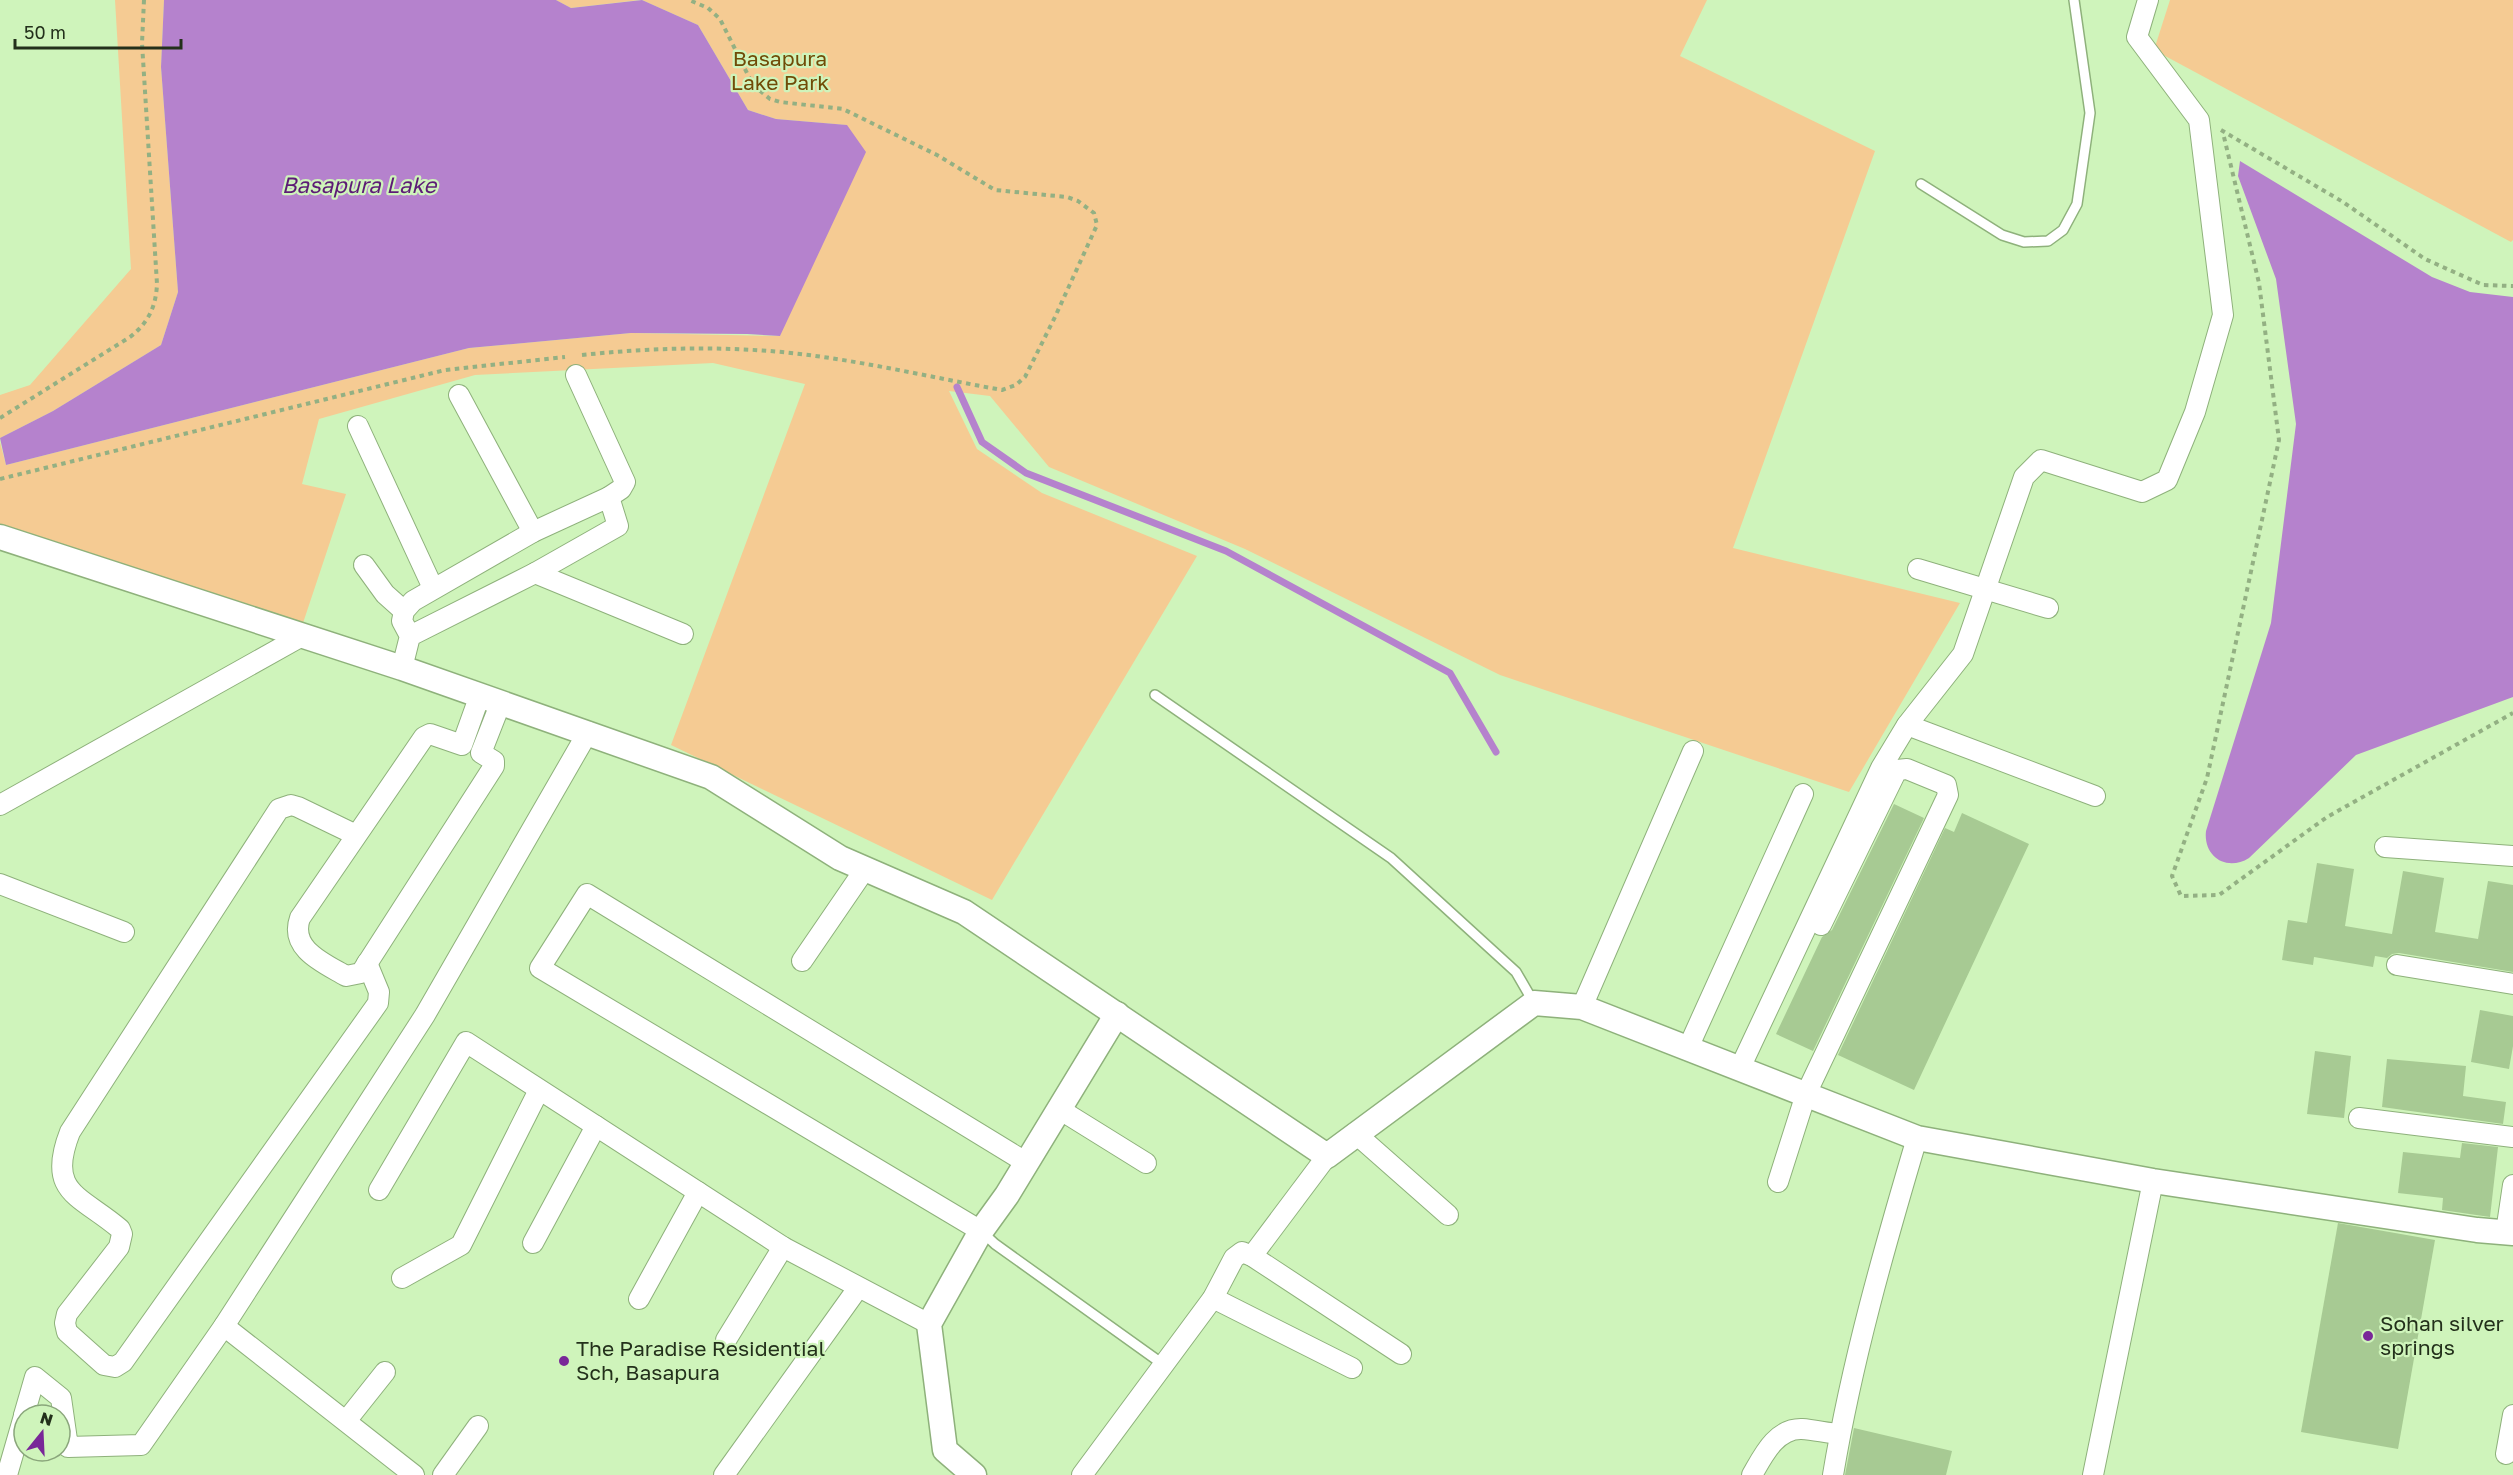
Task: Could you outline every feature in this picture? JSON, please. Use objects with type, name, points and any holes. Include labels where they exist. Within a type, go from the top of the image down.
[{"type":"street","points":[[1746,1071],[1876,779],[1907,725],[1963,654],[2024,477],[2041,460],[2142,492],[2167,480],[2195,412],[2223,315],[2199,120],[2137,37],[2148,0]]},
{"type":"street","points":[[402,668],[410,636],[402,621],[404,611],[412,601],[533,532],[621,489],[625,482],[576,375]]},
{"type":"street","points":[[459,395],[533,532]]},
{"type":"street","points":[[358,426],[433,588]]},
{"type":"street","points":[[410,636],[535,573],[618,526],[609,496]]},
{"type":"street","points":[[0,537],[491,698],[711,777],[840,858],[964,912],[1327,1156]]},
{"type":"street","points":[[364,565],[385,594],[404,611]]},
{"type":"street","points":[[1918,569],[2048,608]]},
{"type":"street","points":[[535,573],[682,634]]},
{"type":"street","points":[[0,805],[303,636]]},
{"type":"street","points":[[462,746],[491,698]]},
{"type":"street","points":[[481,753],[491,698]]},
{"type":"street","points":[[1907,725],[2095,796]]},
{"type":"street","points":[[72,1447],[141,1445],[224,1326],[425,1015],[588,732]]},
{"type":"street","points":[[430,734],[462,746],[481,753],[494,761],[495,765],[361,973],[346,976],[310,954],[298,937],[297,927],[300,918],[424,737],[430,734]]},
{"type":"street","points":[[1582,1007],[1693,751]]},
{"type":"street","points":[[1746,1071],[1767,1036],[1897,770],[1907,769],[1946,785],[1948,795],[1806,1094],[1778,1182]]},
{"type":"street","points":[[1688,1048],[1803,794]]},
{"type":"street","points":[[356,836],[298,807],[291,805],[279,809],[70,1132],[63,1148],[60,1170],[63,1181],[73,1193],[120,1229],[122,1234],[119,1247],[67,1314],[65,1323],[67,1332],[104,1365],[115,1366],[123,1362],[378,1003],[379,992],[367,963]]},
{"type":"street","points":[[2385,847],[2513,856]]},
{"type":"street","points":[[802,961],[865,869]]},
{"type":"street","points":[[0,884],[124,932]]},
{"type":"street","points":[[981,1231],[540,968],[587,894],[1027,1163]]},
{"type":"street","points":[[2397,965],[2513,984]]},
{"type":"street","points":[[1252,1256],[1327,1156],[1355,1133],[1534,1003],[1582,1007],[1917,1138],[2152,1181],[2467,1229],[2510,1232],[2513,1185]]},
{"type":"street","points":[[974,1475],[945,1449],[929,1324],[981,1231],[1027,1163],[1117,1014]]},
{"type":"street","points":[[379,1190],[466,1042],[783,1247],[929,1324]]},
{"type":"street","points":[[402,1278],[460,1245],[539,1090]]},
{"type":"street","points":[[1059,1109],[1146,1163]]},
{"type":"street","points":[[2359,1118],[2513,1137]]},
{"type":"street","points":[[533,1243],[596,1126]]},
{"type":"street","points":[[1355,1133],[1448,1215]]},
{"type":"street","points":[[1833,1475],[1840,1434],[1896,1209],[1917,1138]]},
{"type":"street","points":[[2093,1475],[2152,1181]]},
{"type":"street","points":[[639,1299],[698,1192]]},
{"type":"street","points":[[726,1340],[783,1247]]},
{"type":"street","points":[[1082,1475],[1213,1298],[1234,1258],[1242,1252],[1252,1256],[1401,1354]]},
{"type":"street","points":[[724,1475],[858,1288]]},
{"type":"street","points":[[1213,1298],[1352,1368]]},
{"type":"street","points":[[224,1326],[414,1475]]},
{"type":"street","points":[[346,1421],[386,1372]]},
{"type":"street","points":[[27,1403],[35,1377],[61,1398],[62,1403]]},
{"type":"street","points":[[2506,1454],[2513,1414]]},
{"type":"street","points":[[443,1475],[478,1426]]},
{"type":"street","points":[[1752,1475],[1766,1451],[1783,1434],[1800,1429],[1840,1434]]},
{"type":"street","points":[[7,1475],[12,1457]]},
{"type":"lane","points":[[1921,184],[2002,235],[2024,242],[2048,241],[2063,230],[2077,204],[2090,113],[2074,0]]},
{"type":"lane","points":[[1155,695],[1391,858],[1516,972],[1534,1003]]},
{"type":"lane","points":[[981,1231],[995,1244],[1164,1365]]},
{"type":"path","points":[[0,418],[140,330],[153,309],[157,284],[142,43],[144,0]]},
{"type":"path","points":[[0,479],[445,370],[606,353],[688,348],[773,352],[838,360],[1002,390],[1009,389],[1021,381],[1055,317],[1097,225],[1091,209],[1067,197],[995,190],[938,155],[843,109],[770,99],[753,85],[720,19],[708,8],[689,0]]},
{"type":"path","points":[[2199,120],[2222,130],[2343,202],[2426,259],[2483,285],[2513,286]]},
{"type":"path","points":[[2222,130],[2259,283],[2279,440],[2207,778],[2172,876],[2181,896],[2219,895],[2327,817],[2513,713]]},
{"type":"green space","points":[[115,0],[164,0],[161,67],[178,292],[161,345],[53,411],[0,438],[0,395],[30,385],[131,269]]},
{"type":"green space","points":[[556,0],[640,0],[571,8]]},
{"type":"green space","name":"Basapura Lake Park","points":[[642,0],[1707,0],[1680,56],[1875,151],[1733,548],[1960,603],[1849,792],[1500,675],[1245,549],[1049,467],[990,396],[949,391],[977,449],[1042,493],[1197,556],[992,900],[671,745],[805,384],[713,363],[475,375],[319,419],[302,484],[346,494],[302,626],[0,524],[0,442],[6,465],[469,348],[631,333],[780,336],[846,125],[776,119],[748,110],[698,25]]},
{"type":"green space","points":[[2170,0],[2513,0],[2513,240],[2511,242],[2154,50]]},
{"type":"water","name":"Basapura Lake","points":[[164,0],[556,0],[571,8],[642,0],[698,25],[748,110],[776,119],[847,125],[866,152],[780,336],[631,333],[469,348],[6,465],[0,438],[53,411],[161,345],[178,292],[161,67]]},
{"type":"water","points":[[2240,161],[2432,277],[2470,292],[2513,297],[2513,697],[2356,755],[2249,858],[2233,863],[2218,860],[2212,855],[2206,840],[2206,831],[2271,623],[2296,424],[2276,279],[2238,176]]},
{"type":"building","points":[[1894,804],[1924,818],[1813,1051],[1776,1034],[1822,937],[1832,930]]},
{"type":"building","points":[[1962,813],[2029,844],[1914,1090],[1838,1055],[1945,828],[1954,832]]},
{"type":"building","points":[[2317,863],[2354,869],[2345,926],[2392,934],[2403,871],[2444,878],[2435,932],[2478,939],[2488,881],[2513,885],[2513,972],[2399,953],[2387,958],[2375,956],[2373,967],[2314,957],[2313,965],[2282,960],[2288,920],[2307,923]]},
{"type":"building","points":[[2480,1010],[2513,1016],[2513,1046],[2509,1069],[2471,1062]]},
{"type":"building","points":[[2315,1051],[2351,1056],[2344,1118],[2307,1114]]},
{"type":"building","points":[[2387,1059],[2466,1066],[2463,1096],[2506,1102],[2503,1124],[2382,1107]]},
{"type":"building","points":[[2462,1143],[2498,1147],[2490,1217],[2442,1210],[2443,1198],[2398,1193],[2403,1152],[2460,1158]]},
{"type":"building","name":"Sohan silver springs","points":[[2338,1223],[2435,1240],[2398,1449],[2301,1432]]},
{"type":"building","points":[[1854,1428],[1952,1451],[1946,1475],[1845,1475]]},
{"type":"waterway","points":[[957,387],[982,442],[1026,473],[1226,551],[1450,673],[1496,752]]},
{"type":"place","name":"Sohan silver springs","points":[[2368,1336]]},
{"type":"place","name":"The Paradise Residential Sch, Basapura","points":[[564,1361]]}]
